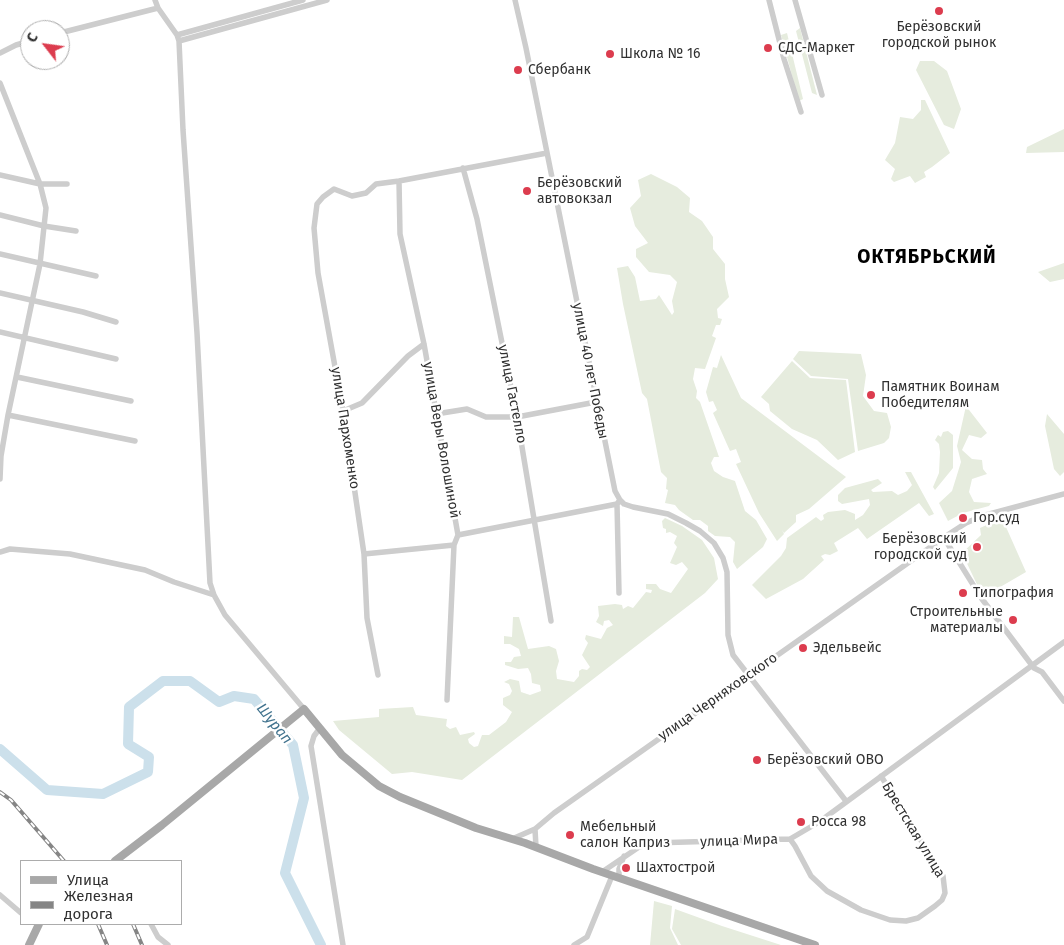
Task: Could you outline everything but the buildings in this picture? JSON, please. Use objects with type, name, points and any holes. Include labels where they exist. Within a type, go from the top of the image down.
[{"type":"main road","points":[[116,860],[162,826],[304,709],[342,755],[379,786],[400,798],[448,818],[814,945]]},
{"type":"main road","points":[[27,945],[37,925]]},
{"type":"street","points":[[155,0],[179,41],[210,583],[225,615],[304,709]]},
{"type":"street","points":[[177,35],[303,0]]},
{"type":"street","points":[[179,41],[327,0]]},
{"type":"street","name":"улица 40 лет Победы","points":[[515,0],[618,502],[619,593]]},
{"type":"street","points":[[769,0],[784,59],[801,112]]},
{"type":"street","points":[[796,0],[822,95]]},
{"type":"street","points":[[70,30],[158,8]]},
{"type":"street","points":[[0,52],[20,44]]},
{"type":"street","points":[[0,83],[40,184],[46,208],[40,264],[8,415],[1,456],[0,479]]},
{"type":"street","points":[[399,181],[547,153]]},
{"type":"street","name":"улица Гастелло","points":[[463,168],[477,219],[517,417],[551,621]]},
{"type":"street","points":[[0,175],[40,184],[67,184]]},
{"type":"street","name":"улица Пархоменко","points":[[378,675],[367,618],[364,554],[343,411],[318,273],[314,228],[317,204],[334,189],[352,196],[366,193],[376,184],[399,181]]},
{"type":"street","name":"улица Веры Волошиной","points":[[399,181],[400,234],[424,344],[458,535],[454,545],[447,700]]},
{"type":"street","points":[[0,215],[44,226],[76,231]]},
{"type":"street","points":[[0,254],[96,276]]},
{"type":"street","points":[[0,293],[84,312],[116,322]]},
{"type":"street","points":[[0,332],[116,359]]},
{"type":"street","points":[[343,411],[362,403],[408,356],[424,344]]},
{"type":"street","points":[[17,377],[131,401]]},
{"type":"street","points":[[436,414],[467,409],[486,416],[517,417],[596,402]]},
{"type":"street","points":[[8,415],[135,441]]},
{"type":"street","name":"улица Черняховского","points":[[512,839],[535,829],[554,812],[966,523],[982,516],[1064,494]]},
{"type":"street","points":[[458,535],[618,502],[668,514],[700,531],[714,543],[723,558],[727,572],[728,635],[733,655],[846,801]]},
{"type":"street","points":[[944,538],[982,599],[1032,665],[1042,672],[1064,701]]},
{"type":"street","points":[[364,554],[454,545]]},
{"type":"street","points":[[0,552],[10,549],[70,554],[145,570],[214,595]]},
{"type":"street","name":"улица Мира","points":[[602,872],[639,847],[652,843],[790,839],[819,822],[1064,642]]},
{"type":"street","points":[[320,728],[310,746],[343,945]]},
{"type":"street","name":"Брестская улица","points":[[790,839],[811,876],[827,891],[862,910],[890,920],[906,922],[918,918],[942,900],[945,893],[942,876],[881,776]]},
{"type":"street","points":[[535,829],[536,847]]},
{"type":"street","points":[[574,945],[587,937],[624,856]]},
{"type":"street","points":[[0,895],[20,912]]},
{"type":"street","points":[[152,925],[158,936],[168,945]]},
{"type":"shaded area","points":[[800,28],[817,95],[812,93],[796,31]]},
{"type":"shaded area","points":[[787,33],[803,99],[799,101],[781,35]]},
{"type":"shaded area","points":[[920,61],[934,61],[947,71],[961,109],[954,129],[944,125],[916,70]]},
{"type":"shaded area","points":[[921,100],[925,100],[950,153],[924,172],[926,177],[915,183],[910,176],[894,182],[891,179],[895,169],[885,160],[895,143],[900,117],[913,119],[921,110]]},
{"type":"shaded area","points":[[1064,129],[1064,152],[1026,153],[1027,147]]},
{"type":"shaded area","points":[[651,174],[677,187],[690,198],[689,212],[702,221],[713,237],[713,249],[725,264],[725,279],[729,297],[717,309],[718,318],[722,319],[720,325],[716,325],[712,336],[716,338],[705,369],[695,368],[693,379],[697,391],[696,398],[700,402],[719,457],[714,457],[711,463],[714,471],[723,477],[735,481],[745,511],[756,520],[767,539],[763,547],[737,569],[733,562],[735,542],[730,537],[715,536],[708,531],[708,526],[700,520],[693,520],[675,505],[665,503],[668,490],[666,489],[667,478],[661,472],[647,399],[642,393],[617,268],[628,266],[635,277],[640,301],[656,299],[659,295],[672,315],[674,312],[672,301],[677,282],[670,275],[649,272],[636,257],[636,249],[648,243],[635,226],[630,208],[641,196],[638,180]]},
{"type":"shaded area","points":[[1064,263],[1064,279],[1050,282],[1038,272]]},
{"type":"shaded area","points":[[799,351],[861,354],[866,375],[863,396],[874,411],[887,413],[891,427],[889,438],[884,443],[858,451],[848,379],[811,376],[793,359]]},
{"type":"shaded area","points":[[721,355],[741,398],[846,477],[809,509],[796,515],[796,522],[784,533],[782,530],[784,534],[777,541],[759,513],[736,464],[741,462],[736,449],[730,451],[713,413],[717,410],[713,401],[709,402],[706,392],[713,367],[717,368]]},
{"type":"shaded area","points":[[792,361],[810,378],[846,380],[855,452],[838,460],[817,440],[792,429],[770,411],[769,404],[761,397]]},
{"type":"shaded area","points":[[966,406],[987,433],[981,438],[969,435],[962,450],[972,459],[982,460],[983,469],[987,474],[972,479],[969,492],[974,502],[991,503],[989,506],[963,513],[948,521],[939,503],[952,491],[961,462],[957,446]]},
{"type":"shaded area","points":[[1047,414],[1064,434],[1064,472],[1060,476],[1054,469],[1045,426]]},
{"type":"shaded area","points":[[948,431],[953,435],[953,468],[935,490],[933,487],[939,473],[940,452],[939,444],[935,440],[938,435],[941,437],[943,432]]},
{"type":"shaded area","points":[[905,472],[911,472],[934,514],[929,516],[919,503],[867,539],[858,528],[834,543],[838,551],[830,555],[825,554],[821,556],[824,560],[803,579],[766,599],[752,585],[781,556],[786,548],[787,538],[816,517],[821,521],[824,519],[823,515],[828,512],[845,510],[855,514],[855,520],[863,515],[870,505],[869,499],[842,504],[838,501],[838,495],[845,488],[878,479],[882,483],[871,490],[873,492],[892,491],[898,495],[907,491],[912,485]]},
{"type":"shaded area","points":[[665,518],[682,526],[702,540],[714,558],[718,579],[705,593],[462,780],[412,772],[392,774],[339,730],[333,721],[379,717],[379,709],[413,707],[416,715],[447,719],[446,726],[450,729],[456,727],[460,735],[474,732],[475,734],[468,739],[469,743],[474,747],[478,746],[482,735],[489,735],[506,722],[512,712],[503,705],[503,698],[510,695],[512,691],[509,684],[504,682],[510,679],[519,681],[521,692],[530,695],[541,691],[540,685],[532,683],[528,668],[518,669],[505,665],[505,662],[511,662],[514,657],[521,656],[519,649],[510,644],[504,644],[504,636],[512,637],[513,617],[519,617],[528,649],[549,646],[556,649],[559,661],[556,671],[557,679],[574,682],[579,676],[579,671],[582,669],[587,670],[590,667],[582,655],[588,643],[585,639],[586,635],[601,639],[607,628],[613,625],[609,620],[604,621],[603,626],[596,622],[599,616],[598,606],[615,604],[622,605],[623,609],[628,606],[633,608],[646,592],[651,593],[652,590],[646,589],[646,584],[656,584],[660,589],[671,593],[688,569],[682,562],[676,565],[670,563],[677,547],[674,543],[677,536],[670,532],[666,533],[662,521]]},
{"type":"shaded area","points":[[1002,518],[1026,572],[983,597],[962,553],[981,535],[980,528]]},
{"type":"shaded area","points":[[654,901],[672,906],[670,928],[678,945],[650,945]]},
{"type":"shaded area","points":[[675,909],[781,945],[681,945],[672,929]]},
{"type":"waterway","name":"Шурап","points":[[0,749],[47,790],[103,794],[148,772],[149,757],[128,744],[129,707],[163,681],[190,681],[219,702],[234,696],[254,699],[293,745],[304,798],[285,873],[321,945]]},
{"type":"railway","points":[[0,792],[11,800],[63,860]]},
{"type":"railway","points":[[98,925],[107,945]]},
{"type":"railway","points":[[133,925],[142,945]]},
{"type":"place","name":"Берёзовский городской рынок","points":[[939,11]]},
{"type":"place","name":"СДС-Маркет","points":[[768,48]]},
{"type":"place","name":"Школа № 16","points":[[610,54]]},
{"type":"place","name":"Сбербанк","points":[[518,70]]},
{"type":"place","name":"Берёзовский автовокзал","points":[[527,191]]},
{"type":"place","name":"Памятник Воинам Победителям","points":[[871,395]]},
{"type":"place","name":"Гор.суд","points":[[963,518]]},
{"type":"place","name":"Берёзовский городской суд","points":[[977,547]]},
{"type":"place","name":"Типография","points":[[963,593]]},
{"type":"place","name":"Строительные материалы","points":[[1013,620]]},
{"type":"place","name":"Эдельвейс","points":[[803,648]]},
{"type":"place","name":"Берёзовский ОВО","points":[[757,760]]},
{"type":"place","name":"Росса 98","points":[[801,822]]},
{"type":"place","name":"Мебельный салон Каприз","points":[[570,835]]},
{"type":"place","name":"Шахтострой","points":[[626,868]]},
{"type":"district","name":"ОКТЯБРЬСКИЙ","points":[[927,258]]}]
